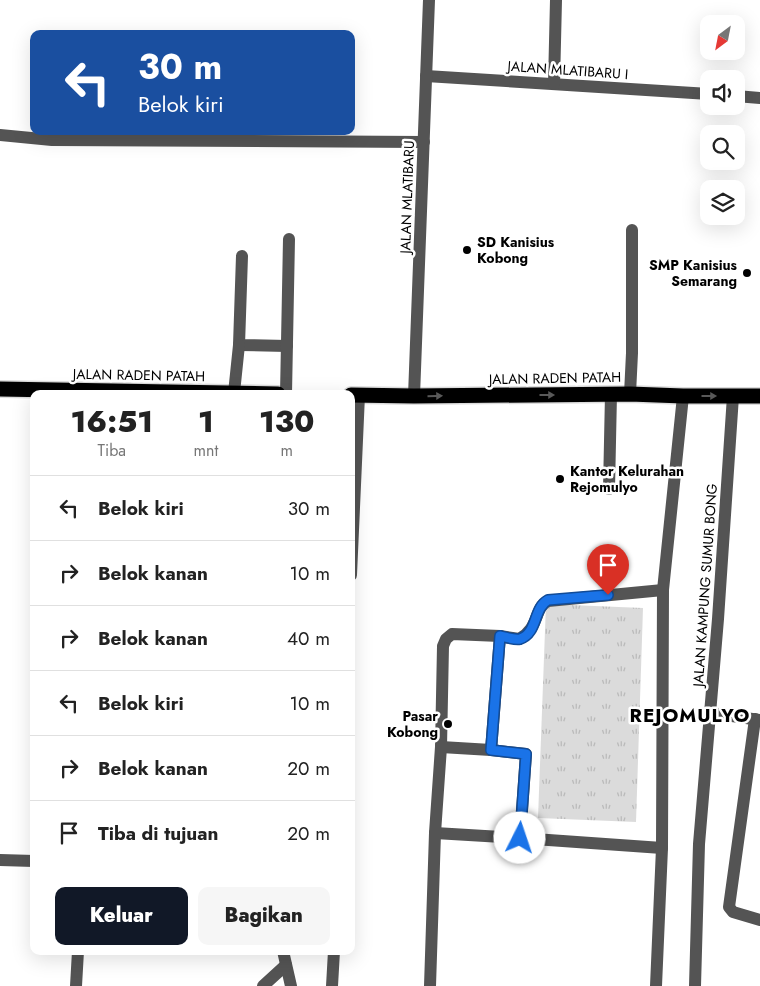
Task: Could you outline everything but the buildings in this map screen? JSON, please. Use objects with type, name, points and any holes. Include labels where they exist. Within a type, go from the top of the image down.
[{"type":"highway","name":"JALAN RADEN PATAH","points":[[0,389],[58,390]]},
{"type":"highway","name":"JALAN RADEN PATAH","points":[[355,395],[630,394],[760,396]]},
{"type":"street","name":"JALAN MLATIBARU","points":[[414,396],[429,0]]},
{"type":"street","points":[[554,84],[556,0]]},
{"type":"street","name":"JALAN MLATIBARU I","points":[[426,76],[700,93]]},
{"type":"street","points":[[745,97],[760,98]]},
{"type":"street","points":[[0,134],[52,140],[424,142]]},
{"type":"street","points":[[630,394],[632,230]]},
{"type":"street","points":[[286,390],[288,239]]},
{"type":"street","points":[[234,390],[239,346],[242,256]]},
{"type":"street","points":[[239,346],[287,346]]},
{"type":"street","points":[[609,489],[611,394]]},
{"type":"street","points":[[656,986],[662,848],[663,590],[683,396]]},
{"type":"street","name":"JALAN KAMPUNG SUMUR BONG","points":[[695,986],[699,844],[711,713],[733,396]]},
{"type":"street","points":[[430,986],[435,833],[442,747],[443,646],[446,639],[452,634],[500,636],[519,639],[526,635],[534,626],[542,604],[548,600],[663,590]]},
{"type":"street","points":[[491,750],[500,636]]},
{"type":"street","points":[[711,713],[758,720],[729,907],[733,912],[760,920]]},
{"type":"street","points":[[442,747],[526,754],[520,838]]},
{"type":"street","points":[[435,833],[662,848]]},
{"type":"street","points":[[0,860],[30,861]]},
{"type":"street","points":[[76,986],[78,955]]},
{"type":"street","points":[[284,955],[291,986]]},
{"type":"street","points":[[332,986],[334,955]]},
{"type":"street","points":[[263,986],[286,965]]},
{"type":"green space","points":[[546,604],[643,608],[636,822],[538,818]]},
{"type":"place","name":"SD Kanisius Kobong","points":[[467,250]]},
{"type":"place","name":"SMP Kanisius Semarang","points":[[747,273]]},
{"type":"place","name":"Kantor Kelurahan Rejomulyo","points":[[560,479]]},
{"type":"place","name":"Pasar Kobong","points":[[448,724]]},
{"type":"district","name":"REJOMULYO","points":[[690,715]]},
{"type":"route","points":[[520,838],[526,754],[525,752],[491,750],[500,636],[519,639],[526,635],[534,626],[542,604],[548,600],[608,595]]}]
